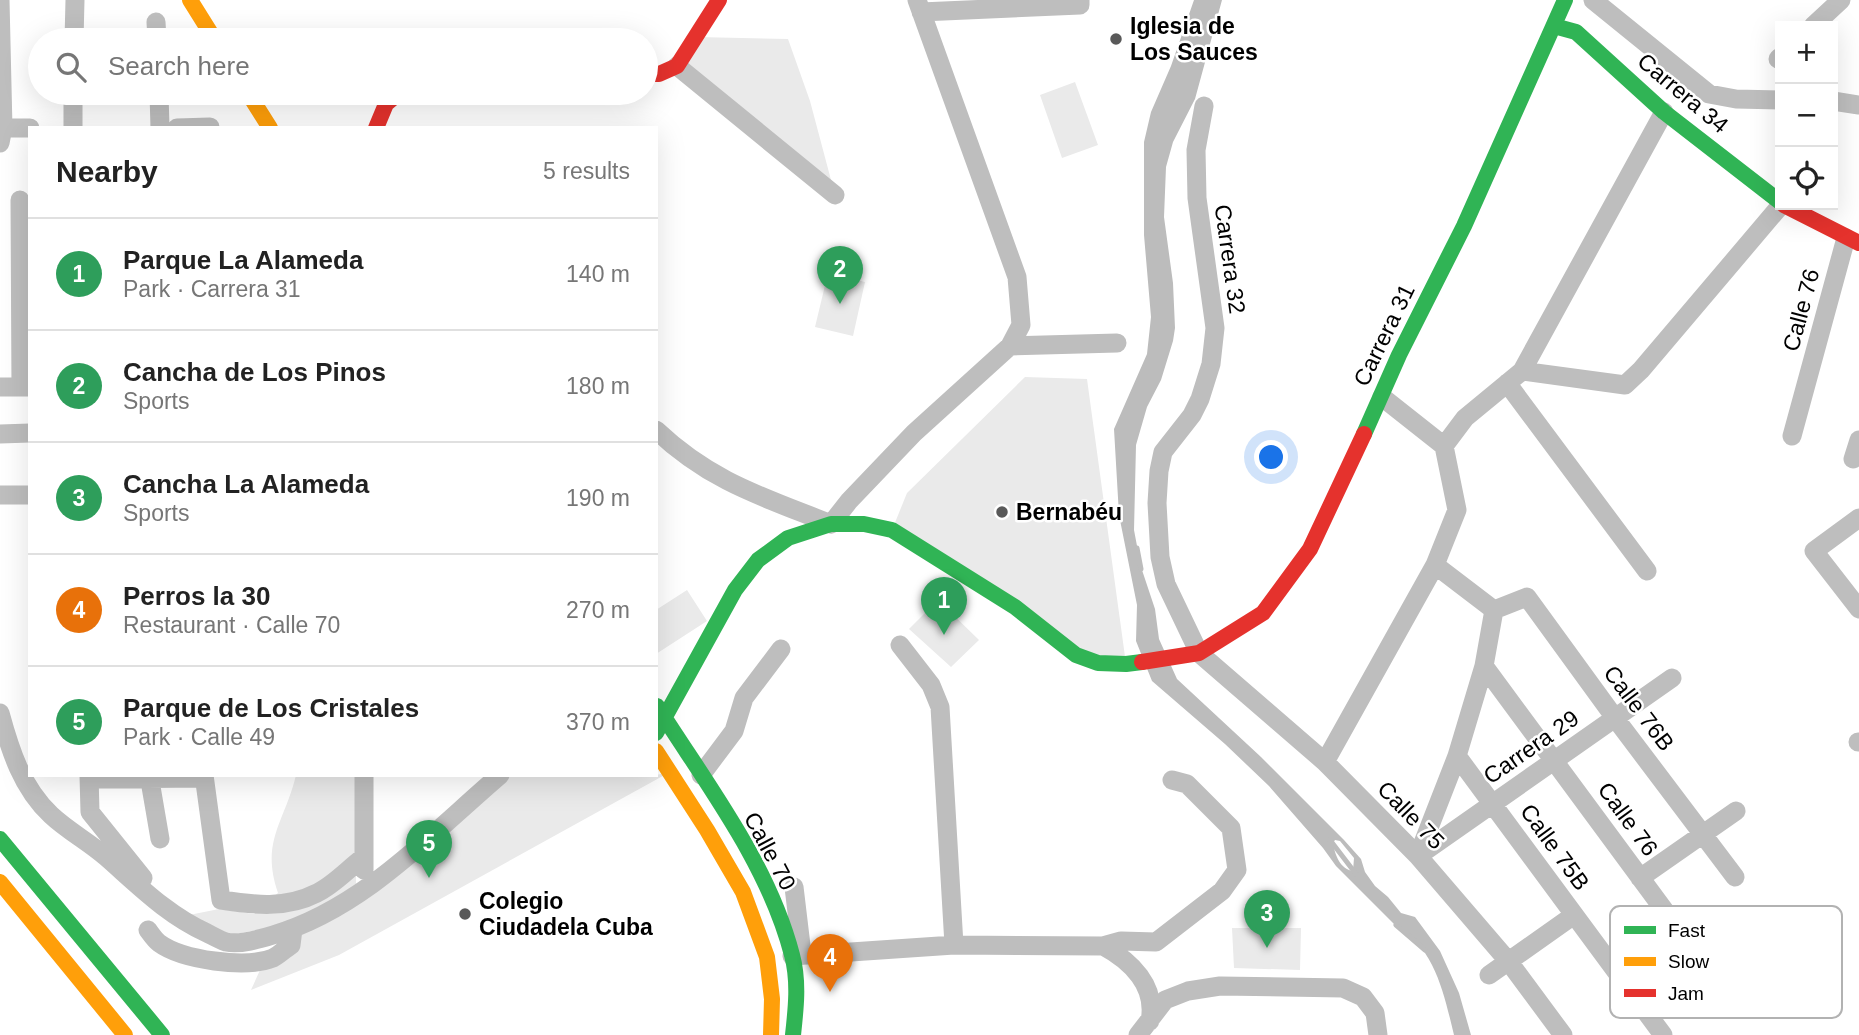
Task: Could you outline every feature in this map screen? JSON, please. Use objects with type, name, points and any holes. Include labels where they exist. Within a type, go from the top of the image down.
[{"type":"main road","points":[[190,0],[208,28]]},
{"type":"main road","points":[[658,74],[677,66],[719,0]]},
{"type":"main road","name":"Carrera 31","points":[[661,711],[749,569],[767,552],[788,538],[831,524],[863,524],[892,530],[1015,607],[1076,655],[1098,663],[1126,664],[1194,655],[1264,613],[1310,549],[1399,355],[1464,226],[1565,0]]},
{"type":"main road","name":"Carrera 34","points":[[1554,26],[1576,32],[1664,112],[1775,199]]},
{"type":"main road","points":[[256,105],[269,126]]},
{"type":"main road","points":[[377,126],[386,105]]},
{"type":"main road","name":"Carrera 34","points":[[1794,210],[1853,240]]},
{"type":"main road","name":"Calle 70","points":[[661,711],[747,847],[797,955],[793,1035]]},
{"type":"main road","name":"Calle 70","points":[[658,754],[743,892],[767,957],[772,999],[771,1035]]},
{"type":"main road","points":[[689,802],[705,782]]},
{"type":"main road","points":[[0,839],[162,1035]]},
{"type":"main road","points":[[0,882],[125,1035]]},
{"type":"street","points":[[0,0],[1,133],[28,128]]},
{"type":"street","points":[[74,28],[75,0]]},
{"type":"street","points":[[658,432],[688,458],[723,481],[831,524],[849,501],[914,433],[1010,346],[1021,325],[1017,276],[919,6],[1080,5],[1080,0]]},
{"type":"street","points":[[1593,0],[1709,94],[1736,99],[1775,100]]},
{"type":"street","points":[[1818,21],[1841,0]]},
{"type":"street","points":[[677,66],[835,195]]},
{"type":"street","points":[[1838,102],[1859,105]]},
{"type":"street","points":[[73,126],[74,105]]},
{"type":"street","points":[[159,105],[160,126]]},
{"type":"street","name":"Carrera 32","points":[[1194,655],[1166,584],[1157,530],[1159,471],[1163,452],[1192,415],[1200,399],[1211,364],[1215,328],[1197,198],[1196,150],[1204,106]]},
{"type":"street","points":[[1444,446],[1465,418],[1514,377],[1664,112]]},
{"type":"street","points":[[0,387],[25,387],[17,200]]},
{"type":"street","points":[[1514,377],[1625,385],[1641,370],[1777,210]]},
{"type":"street","name":"Calle 76","points":[[1792,436],[1853,240]]},
{"type":"street","points":[[1010,346],[1117,343]]},
{"type":"street","points":[[1514,377],[1647,571]]},
{"type":"street","points":[[1325,762],[1435,565],[1457,510],[1444,446],[1382,397]]},
{"type":"street","points":[[0,433],[28,433]]},
{"type":"street","points":[[1853,459],[1859,440]]},
{"type":"street","points":[[0,495],[28,495]]},
{"type":"street","points":[[1859,518],[1814,551],[1859,609]]},
{"type":"street","points":[[1418,856],[1457,756],[1484,666],[1494,610],[1435,565]]},
{"type":"street","name":"Calle 76B","points":[[1494,610],[1527,597],[1735,877]]},
{"type":"street","points":[[900,645],[931,685],[940,707],[954,945]]},
{"type":"street","points":[[705,782],[734,731],[744,698],[781,649]]},
{"type":"street","name":"Calle 75","points":[[1194,655],[1325,762],[1418,856],[1509,961],[1563,1035]]},
{"type":"street","name":"Calle 76","points":[[1484,666],[1661,906]]},
{"type":"street","name":"Carrera 29","points":[[1418,856],[1672,678]]},
{"type":"street","points":[[0,713],[7,740],[27,786],[51,815],[104,855],[147,895],[188,924],[227,942],[259,940],[330,913],[364,892],[498,777]]},
{"type":"street","name":"Calle 75B","points":[[1457,756],[1610,964]]},
{"type":"street","points":[[172,913],[90,812],[89,777],[204,777],[221,900],[258,906],[290,903],[318,893],[364,857]]},
{"type":"street","points":[[149,777],[160,839]]},
{"type":"street","points":[[364,777],[364,892]]},
{"type":"street","points":[[794,887],[797,955],[954,945],[1103,946],[1121,941],[1156,942],[1222,891],[1237,870],[1231,828],[1187,784],[1172,780]]},
{"type":"street","points":[[1640,878],[1736,811]]},
{"type":"street","points":[[1489,975],[1574,915]]},
{"type":"street","points":[[148,930],[159,943],[187,956],[213,962],[244,962],[273,958],[291,945],[293,929]]},
{"type":"street","points":[[1103,946],[1124,957],[1138,971],[1148,992],[1152,1015],[1149,1035]]},
{"type":"street","points":[[1138,1035],[1165,1000],[1188,991],[1209,988],[1343,988],[1363,997],[1375,1013],[1378,1035]]},
{"type":"street","name":"Calle 75B","points":[[1650,1018],[1663,1035]]},
{"type":"shaded area","points":[[1194,0],[1222,0],[1195,99],[1173,142],[1166,167],[1164,217],[1173,283],[1175,328],[1161,380],[1147,407],[1136,445],[1134,530],[1141,567],[1155,609],[1159,639],[1177,679],[1261,757],[1344,840],[1361,859],[1365,872],[1375,886],[1401,913],[1415,917],[1440,951],[1459,993],[1471,1035],[1454,1035],[1436,973],[1420,946],[1336,866],[1269,786],[1152,681],[1136,641],[1137,605],[1119,515],[1114,429],[1147,354],[1151,317],[1144,235],[1144,142],[1151,112],[1171,66]],"holes":[[[1335,840],[1340,841],[1354,858],[1353,871],[1341,864],[1337,857],[1333,843]]]},
{"type":"shaded area","points":[[697,37],[788,39],[810,101],[835,195],[677,66]]},
{"type":"shaded area","points":[[1075,82],[1098,145],[1062,158],[1040,95]]},
{"type":"shaded area","points":[[828,273],[865,282],[853,336],[815,327]]},
{"type":"shaded area","name":"Bernabéu","points":[[1025,377],[1087,379],[1126,664],[1098,663],[892,530],[907,493]]},
{"type":"shaded area","points":[[687,590],[707,621],[658,653],[658,609]]},
{"type":"shaded area","points":[[938,600],[979,640],[951,667],[909,629]]},
{"type":"shaded area","points":[[670,772],[339,955],[251,990],[265,959],[313,920],[229,935],[189,915],[219,909],[254,914],[278,893],[273,875],[273,845],[295,777],[356,777],[356,887],[497,777],[658,777],[658,775]]},
{"type":"shaded area","points":[[1232,928],[1301,928],[1300,970],[1234,968]]},
{"type":"waterway","points":[[1137,548],[1141,569]]},
{"type":"waterway","points":[[1330,840],[1356,874]]},
{"type":"waterway","points":[[1396,925],[1425,950]]},
{"type":"traffic: fast","points":[[1364,434],[1399,355],[1464,226],[1565,0]]},
{"type":"traffic: fast","points":[[1554,26],[1576,32],[1664,112],[1775,198]]},
{"type":"traffic: fast","points":[[658,729],[735,590],[758,560],[788,538],[831,524],[864,524],[892,530],[1015,607],[1076,655],[1098,663],[1142,662]]},
{"type":"traffic: fast","points":[[658,708],[734,826],[768,888],[792,955],[796,975],[793,1035]]},
{"type":"traffic: fast","points":[[0,839],[162,1035]]},
{"type":"traffic: slow","points":[[190,0],[208,28]]},
{"type":"traffic: slow","points":[[256,105],[269,126]]},
{"type":"traffic: slow","points":[[658,754],[743,892],[767,957],[772,999],[771,1035]]},
{"type":"traffic: slow","points":[[0,882],[125,1035]]},
{"type":"traffic: jam","points":[[658,74],[677,66],[719,0]]},
{"type":"traffic: jam","points":[[377,126],[386,105]]},
{"type":"traffic: jam","points":[[1794,210],[1859,243]]},
{"type":"traffic: jam","points":[[1142,662],[1199,653],[1263,613],[1310,549],[1364,434]]},
{"type":"place","name":"Iglesia de Los Sauces","points":[[1116,39]]},
{"type":"place","name":"Cancha de Los Pinos","points":[[840,304]]},
{"type":"place","name":"Bernabéu","points":[[1002,512]]},
{"type":"place","name":"Parque La Alameda","points":[[944,635]]},
{"type":"place","name":"Parque de Los Cristales","points":[[429,878]]},
{"type":"place","name":"Colegio Ciudadela Cuba","points":[[465,914]]},
{"type":"place","name":"Cancha La Alameda","points":[[1267,948]]},
{"type":"place","name":"Perros la 30","points":[[830,992]]}]
